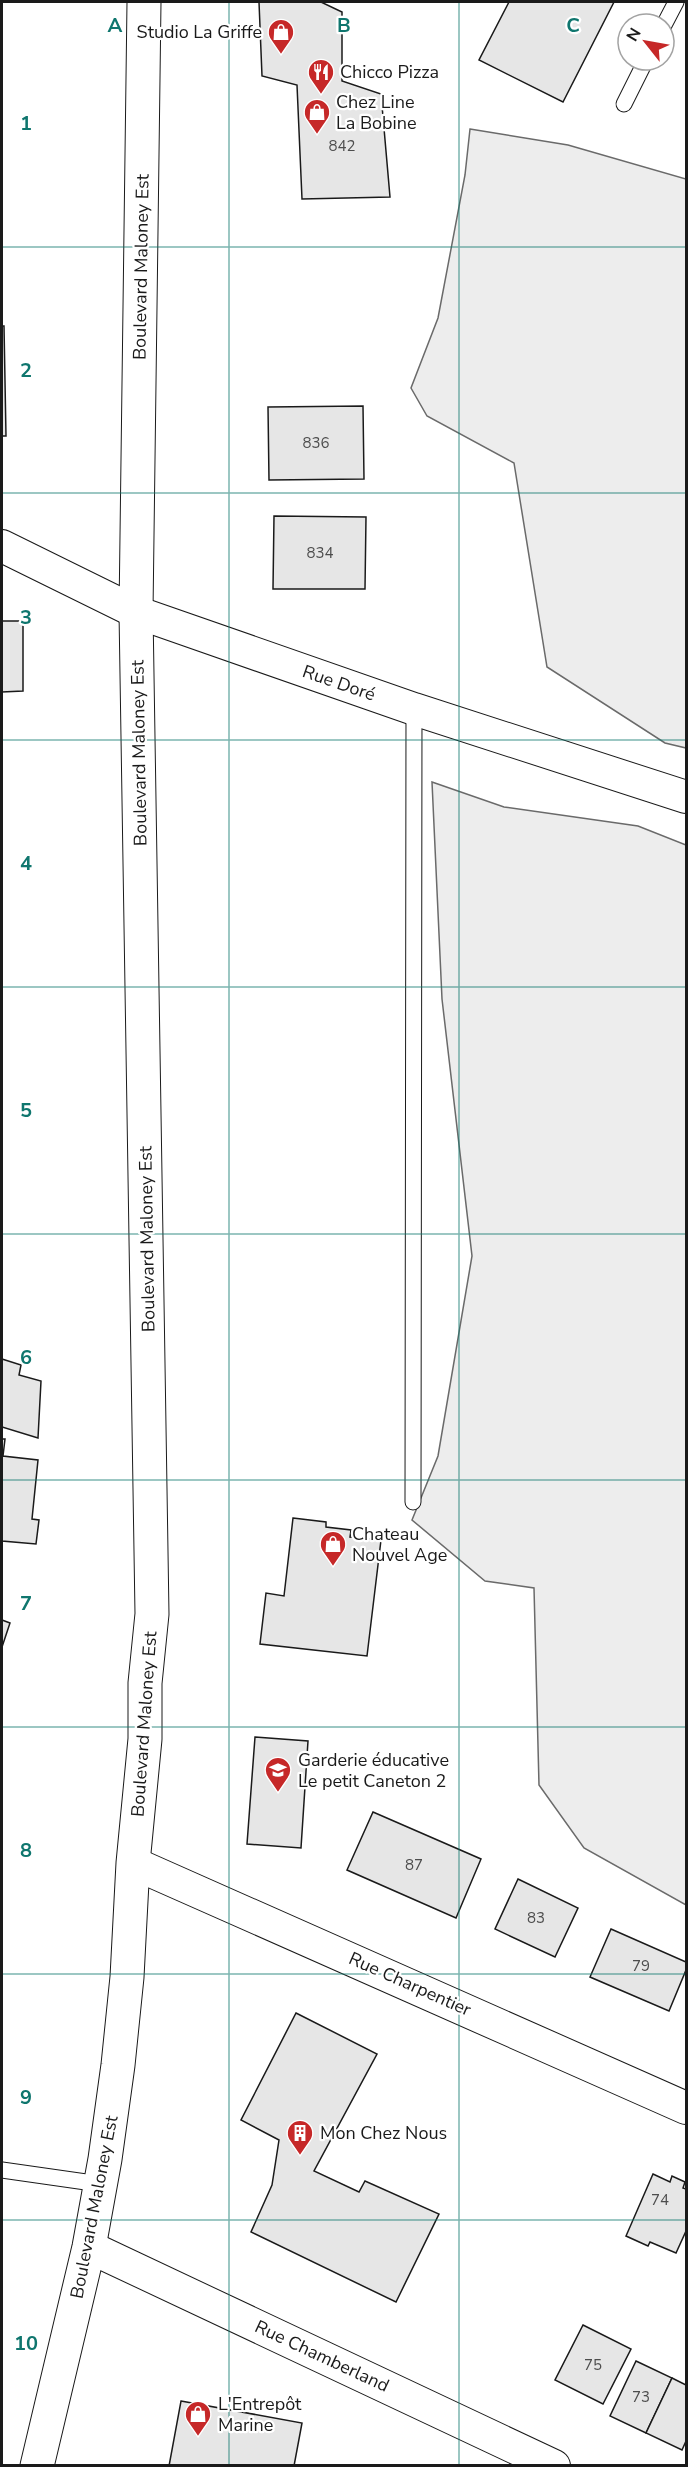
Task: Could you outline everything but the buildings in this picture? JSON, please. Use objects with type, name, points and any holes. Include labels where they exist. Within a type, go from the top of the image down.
[{"type":"main road","name":"Boulevard Maloney Est","points":[[37,2466],[89,2247],[118,2066],[145,1739],[145,1683],[152,1614],[136,612],[144,2]]},
{"type":"street","name":"Rue Doré","points":[[2,546],[136,612],[414,709],[687,797]]},
{"type":"street","name":"Rue Charpentier","points":[[133,1863],[687,2108]]},
{"type":"street","name":"Rue Chamberland","points":[[89,2247],[554,2466]]},
{"type":"lane","points":[[624,104],[640,72]]},
{"type":"lane","points":[[414,709],[414,1502]]},
{"type":"lane","points":[[2,2170],[100,2184]]},
{"type":"shaded area","points":[[470,129],[568,145],[686,179],[686,748],[665,743],[547,667],[514,463],[427,416],[411,388],[438,318],[465,175]]},
{"type":"shaded area","points":[[432,782],[504,807],[638,826],[686,845],[686,1905],[584,1848],[539,1785],[534,1588],[485,1581],[412,1520],[438,1456],[472,1256],[442,999]]},
{"type":"place","name":"Studio La Griffe","points":[[281,55]]},
{"type":"place","name":"Chicco Pizza","points":[[321,95]]},
{"type":"place","name":"Chez Line La Bobine","points":[[317,135]]},
{"type":"place","name":"Chateau Nouvel Age","points":[[333,1567]]},
{"type":"place","name":"Garderie éducative Le petit Caneton 2","points":[[278,1793]]},
{"type":"place","name":"Mon Chez Nous","points":[[300,2156]]},
{"type":"place","name":"L'Entrepôt Marine","points":[[198,2437]]}]
